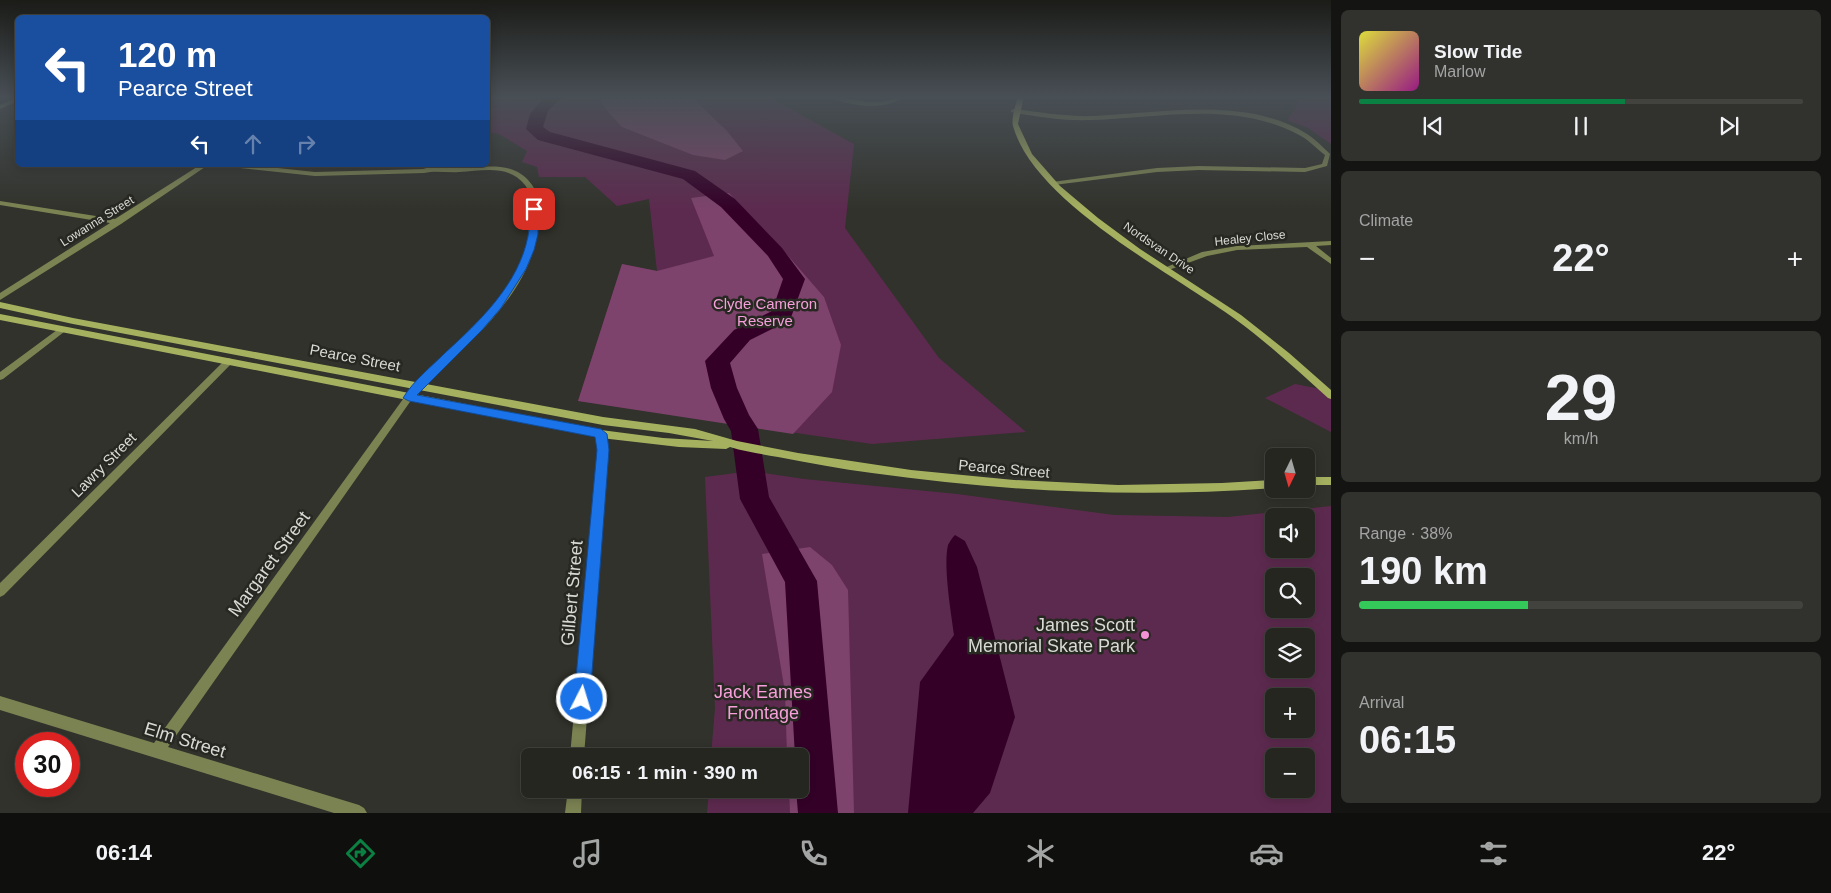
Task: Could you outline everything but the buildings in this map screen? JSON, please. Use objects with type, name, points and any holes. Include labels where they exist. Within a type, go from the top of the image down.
[{"type":"main road","name":"Nordsvan Drive","points":[[1017,134],[1023,147],[1040,170],[1096,220],[1237,316],[1292,360],[1331,396]]},
{"type":"main road","name":"Pearce Street","points":[[0,305],[74,321],[418,385],[602,427]]},
{"type":"main road","name":"Pearce Street","points":[[0,317],[409,398],[602,427],[706,445],[734,444],[942,479],[1053,488],[1176,489],[1265,484]]},
{"type":"main road","points":[[61,330],[74,321]]},
{"type":"main road","points":[[409,398],[418,385]]},
{"type":"main road","points":[[1315,479],[1331,473]]},
{"type":"main road","points":[[1315,481],[1331,481]]},
{"type":"street","points":[[1054,183],[1157,170],[1199,168],[1305,170],[1325,165],[1328,155],[1304,134]]},
{"type":"street","name":"Lowanna Street","points":[[0,297],[202,167]]},
{"type":"street","points":[[250,167],[315,174],[424,171],[430,173],[490,168],[509,170],[521,175],[526,180],[530,191],[527,196],[534,209],[533,234],[522,269],[496,308],[478,328],[418,385]]},
{"type":"street","points":[[315,174],[322,167]]},
{"type":"street","points":[[0,203],[118,222]]},
{"type":"street","name":"Healey Close","points":[[1166,269],[1205,254],[1237,248],[1331,243]]},
{"type":"street","points":[[1309,244],[1331,262]]},
{"type":"street","points":[[0,377],[61,330]]},
{"type":"street","name":"Lawry Street","points":[[0,591],[229,361]]},
{"type":"street","name":"Margaret Street","points":[[157,751],[409,398]]},
{"type":"street","name":"Gilbert Street","points":[[578,748],[603,450],[602,427]]},
{"type":"street","name":"Elm Street","points":[[0,703],[358,813]]},
{"type":"street","points":[[573,813],[574,798]]},
{"type":"green space","name":"Clyde Cameron Reserve","points":[[499,134],[836,134],[854,144],[845,228],[939,358],[1026,432],[872,444],[578,401],[622,264],[657,271],[649,199],[617,206],[585,177],[539,177],[537,167],[522,162],[527,151]]},
{"type":"green space","points":[[640,134],[729,134],[743,151],[725,160],[693,155]]},
{"type":"green space","points":[[1317,134],[1331,134],[1331,144]]},
{"type":"green space","points":[[729,193],[824,297],[841,345],[832,392],[793,434],[578,401],[622,264],[657,271],[714,256],[691,198]]},
{"type":"green space","points":[[1295,384],[1331,391],[1331,432],[1265,398]]},
{"type":"green space","name":"Jack Eames Frontage","points":[[751,471],[804,479],[957,494],[1114,515],[1228,517],[1265,513],[1265,558],[1315,558],[1315,508],[1312,508],[1331,506],[1331,813],[707,813],[708,798],[809,798],[809,748],[712,748],[715,708],[705,477]]},
{"type":"green space","points":[[810,547],[832,565],[848,590],[854,813],[790,813],[789,798],[809,798],[809,748],[787,748],[785,692],[762,554]]},
{"type":"shaded area","points":[[955,535],[965,541],[977,567],[1015,717],[990,793],[973,813],[908,813],[920,682],[954,635],[946,565],[948,545]]},
{"type":"waterway","points":[[541,134],[689,175],[728,203],[775,252],[794,279],[782,315],[742,335],[717,361],[724,388],[737,419],[744,429],[755,499],[801,581],[818,813]]},
{"type":"place","name":"James Scott Memorial Skate Park","points":[[1145,635]]},
{"type":"route","points":[[534,209],[533,234],[522,269],[496,308],[450,356],[418,385],[409,398],[601,434],[603,450],[582,699]]}]
